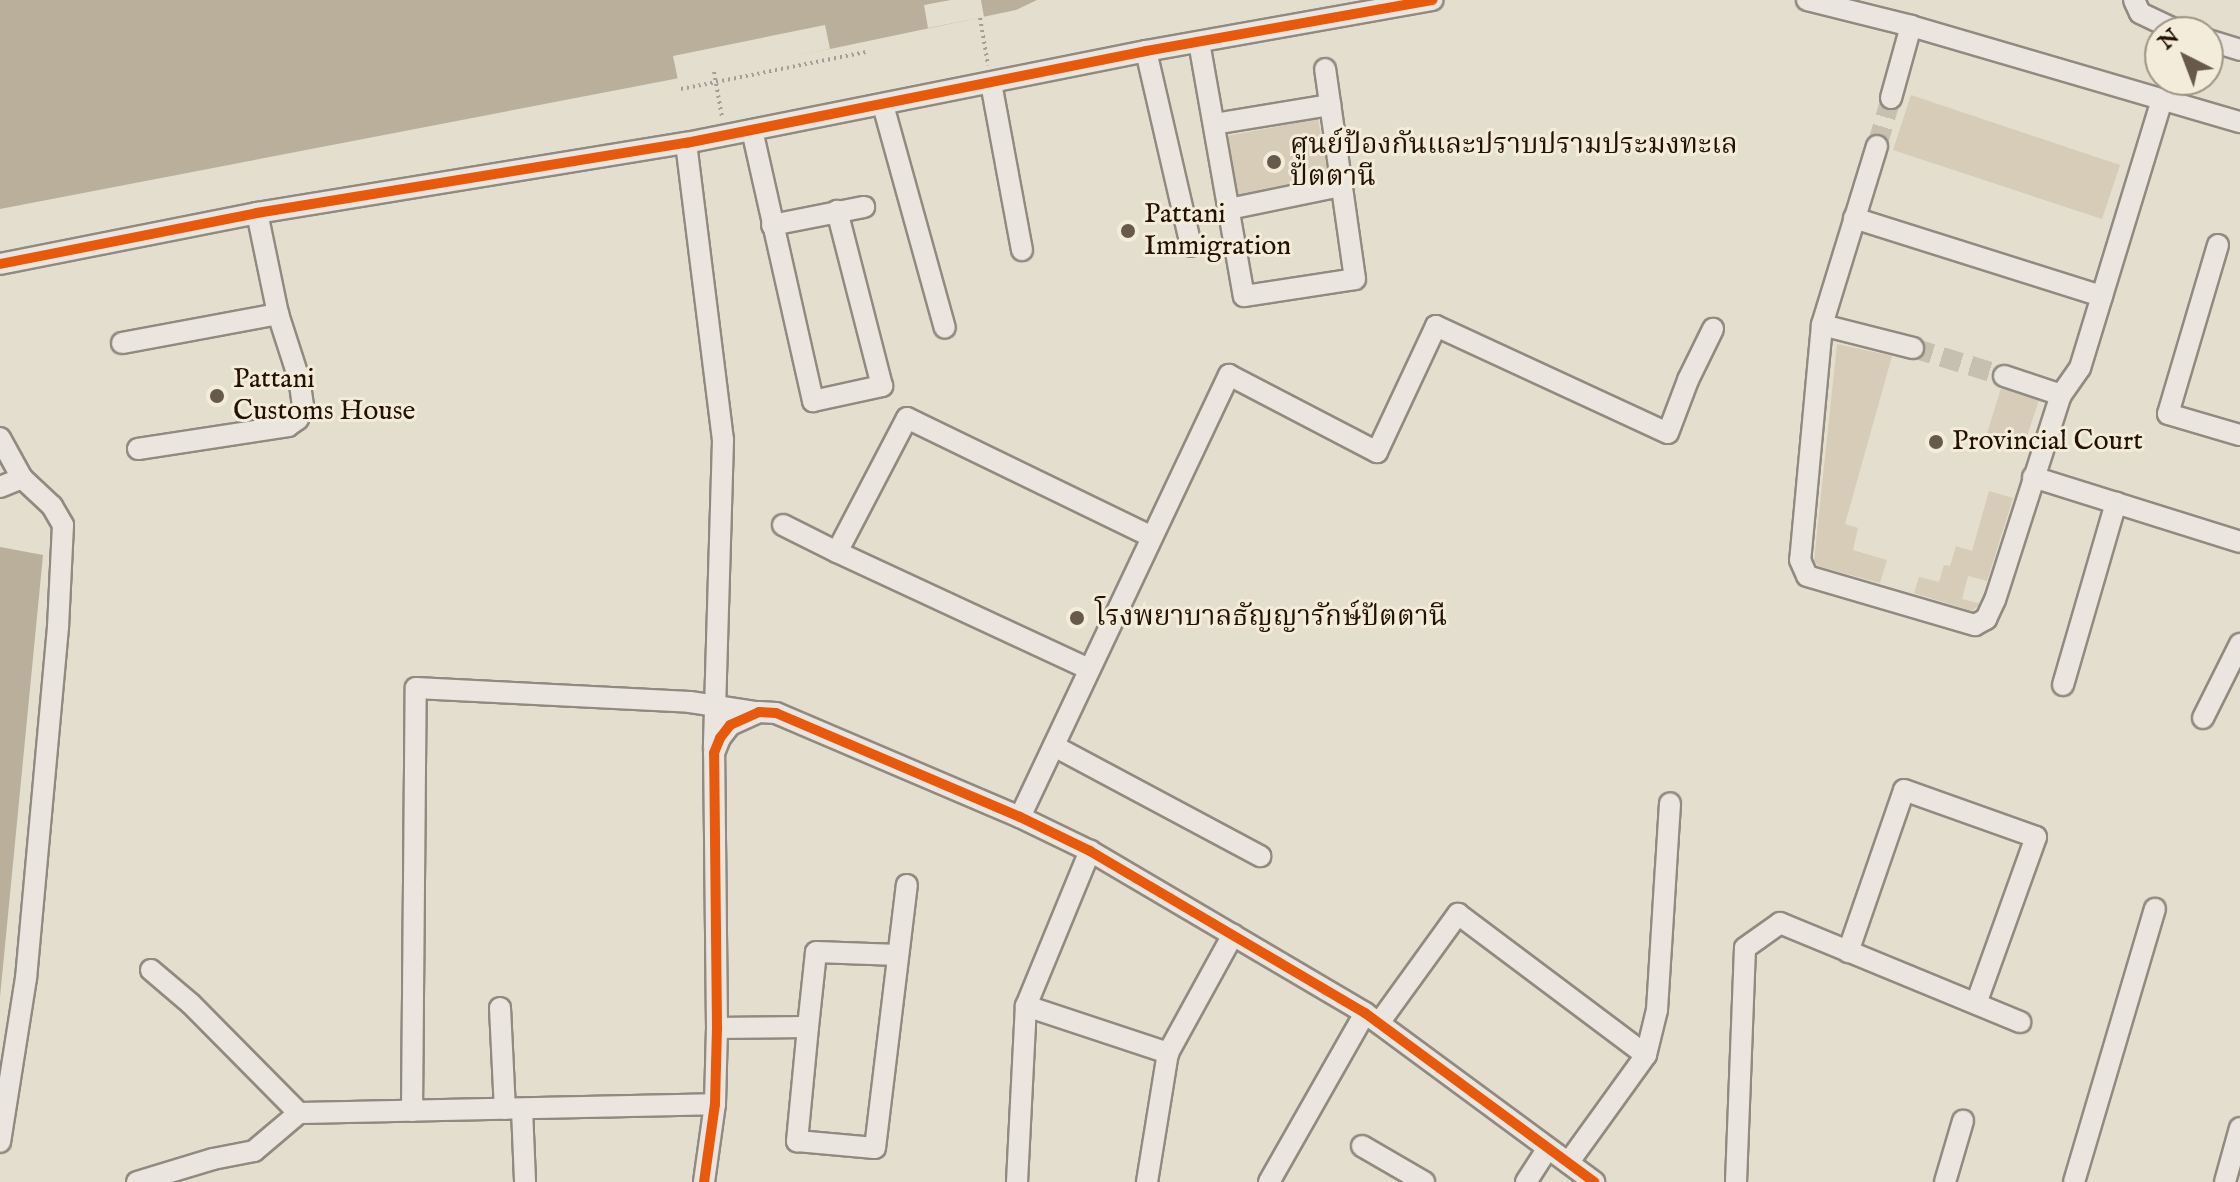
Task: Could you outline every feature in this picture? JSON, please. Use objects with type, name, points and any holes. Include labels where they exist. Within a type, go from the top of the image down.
[{"type":"street","points":[[0,264],[257,213],[686,143],[1146,51],[1433,0]]},
{"type":"street","points":[[1807,0],[1901,23],[2240,122]]},
{"type":"street","points":[[1891,98],[1901,23],[1897,0]]},
{"type":"street","points":[[2134,0],[2140,13],[2146,16]]},
{"type":"street","points":[[1199,42],[1244,296],[1355,279],[1325,69]]},
{"type":"street","points":[[1146,51],[1191,246]]},
{"type":"street","points":[[991,83],[1022,250]]},
{"type":"street","points":[[1877,146],[1822,325],[1800,560],[1807,576],[1975,625],[1986,619],[1995,600],[2061,395],[2080,368],[2162,99]]},
{"type":"street","points":[[883,105],[945,328]]},
{"type":"street","points":[[1214,124],[1330,105]]},
{"type":"street","points":[[752,130],[813,401],[882,386],[837,211]]},
{"type":"street","points":[[686,143],[723,440],[714,706],[717,1028],[715,1104],[704,1182]]},
{"type":"street","points":[[1229,209],[1341,186]]},
{"type":"street","points":[[772,225],[864,207]]},
{"type":"street","points":[[138,449],[288,426],[298,419],[303,406],[299,379],[278,314],[257,213]]},
{"type":"street","points":[[1854,218],[2102,296]]},
{"type":"street","points":[[2218,245],[2168,414],[2240,435]]},
{"type":"street","points":[[122,343],[278,314]]},
{"type":"street","points":[[1822,325],[1913,348]]},
{"type":"street","points":[[1020,817],[1229,375],[1377,452],[1436,326],[1668,433],[1713,329]]},
{"type":"street","points":[[2004,376],[2061,395]]},
{"type":"street","points":[[837,552],[907,418],[1152,537]]},
{"type":"street","points":[[0,438],[22,478],[52,506],[63,525],[58,627],[26,978],[0,1142]]},
{"type":"street","points":[[2033,477],[2240,542]]},
{"type":"street","points":[[0,487],[22,478]]},
{"type":"street","points":[[2063,685],[2116,503]]},
{"type":"street","points":[[783,525],[1089,669]]},
{"type":"street","points":[[2203,718],[2240,644]]},
{"type":"street","points":[[412,1111],[416,688],[714,706],[776,713],[1020,817],[1090,851],[1372,1018],[1594,1182]]},
{"type":"street","points":[[714,753],[730,725],[759,712]]},
{"type":"street","points":[[1054,746],[1260,856]]},
{"type":"street","points":[[1848,952],[1904,790],[2036,837],[1976,1004]]},
{"type":"street","points":[[1568,1163],[1646,1055],[1657,1010],[1670,803]]},
{"type":"street","points":[[1017,1182],[1026,1006],[1090,851]]},
{"type":"street","points":[[898,955],[816,952],[797,1141],[875,1148],[907,885]]},
{"type":"street","points":[[2074,1182],[2155,909]]},
{"type":"street","points":[[1270,1181],[1372,1018],[1458,914],[1646,1055]]},
{"type":"street","points":[[1736,1182],[1745,948],[1780,923],[2020,1022]]},
{"type":"street","points":[[1147,1182],[1168,1053],[1233,935]]},
{"type":"street","points":[[151,970],[191,1004],[299,1113]]},
{"type":"street","points":[[1026,1006],[1168,1053]]},
{"type":"street","points":[[500,1008],[525,1182]]},
{"type":"street","points":[[717,1028],[808,1027]]},
{"type":"street","points":[[137,1182],[213,1159],[254,1151],[299,1113],[715,1104]]},
{"type":"street","points":[[1945,1182],[1963,1121]]},
{"type":"street","points":[[2225,1182],[2240,1128]]},
{"type":"street","points":[[1362,1146],[1424,1182]]},
{"type":"street","points":[[1526,1182],[1548,1148]]},
{"type":"path","points":[[980,18],[991,83]]},
{"type":"path","points":[[681,89],[867,52]]},
{"type":"path","points":[[714,72],[725,135]]},
{"type":"shaded area","points":[[0,0],[1037,0],[1016,10],[830,49],[0,209]]},
{"type":"shaded area","points":[[1911,95],[2120,165],[2102,219],[1893,150]]},
{"type":"shaded area","points":[[1318,119],[1329,181],[1237,198],[1227,136]]},
{"type":"shaded area","points":[[1837,344],[1892,356],[1845,524],[1858,528],[1853,550],[1887,560],[1880,583],[1818,566],[1814,561]]},
{"type":"shaded area","points":[[2001,388],[2039,400],[2023,448],[1986,437]]},
{"type":"shaded area","points":[[1989,491],[2013,498],[1987,581],[1968,576],[1962,599],[1981,604],[1972,611],[1914,593],[1919,577],[1939,582],[1944,565],[1950,566],[1956,546],[1972,551]]},
{"type":"shaded area","points":[[0,547],[43,555],[0,997]]},
{"type":"pier","points":[[951,0],[981,0],[984,17],[928,28],[924,5]]},
{"type":"pier","points":[[825,25],[830,49],[678,80],[673,56]]},
{"type":"tunnel","points":[[1877,146],[1891,98]]},
{"type":"tunnel","points":[[1913,348],[2004,376]]},
{"type":"cycle path","points":[[0,264],[257,213],[686,143],[1146,51],[1433,0]]},
{"type":"cycle path","points":[[704,1182],[715,1104],[717,1028],[714,753],[730,725],[759,712],[776,713],[1020,817],[1090,851],[1365,1013],[1594,1182]]},
{"type":"place","name":"ศูนย์ป้องกันและปราบปรามประมงทะเล ปัตตานี","points":[[1274,162]]},
{"type":"place","name":"Pattani Immigration","points":[[1128,231]]},
{"type":"place","name":"Pattani Customs House","points":[[217,396]]},
{"type":"place","name":"Provincial Court","points":[[1936,442]]},
{"type":"place","name":"โรงพยาบาลธัญญารักษ์ปัตตานี","points":[[1077,618]]}]
